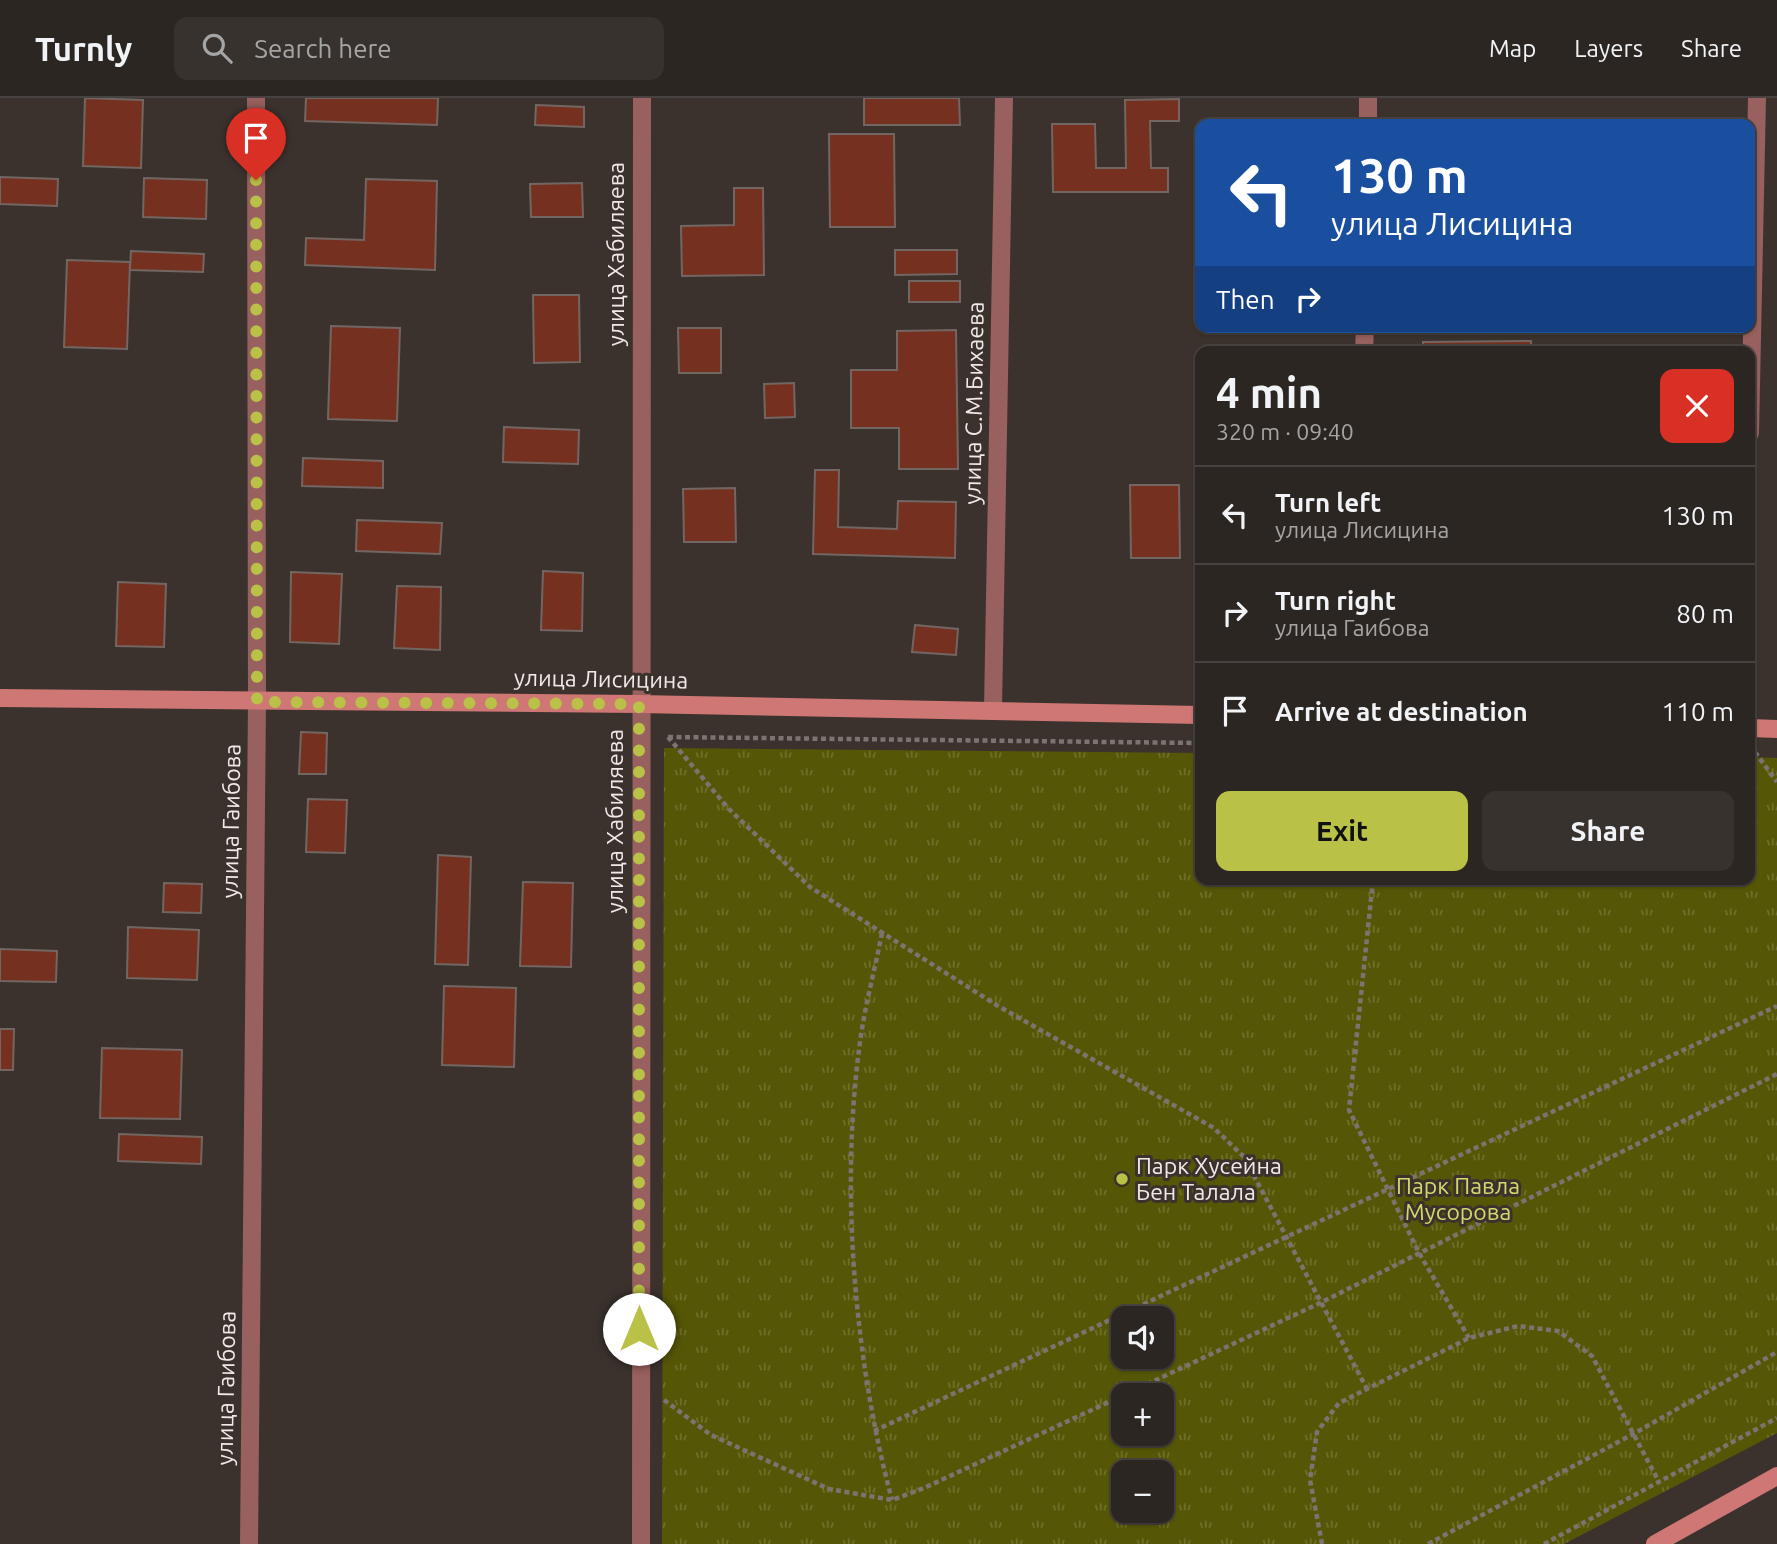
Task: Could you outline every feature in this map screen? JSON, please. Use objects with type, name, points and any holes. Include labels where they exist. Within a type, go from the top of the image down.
[{"type":"street","name":"улица Гаибова","points":[[249,1544],[257,702],[256,98]]},
{"type":"street","name":"улица Хабиляева","points":[[641,1544],[639,704],[642,98]]},
{"type":"street","name":"улица С.М.Бихаева","points":[[993,709],[1004,98]]},
{"type":"street","points":[[1368,98],[1368,119]]},
{"type":"street","points":[[1755,194],[1757,98]]},
{"type":"street","name":"улица Лисицина","points":[[0,698],[639,704],[1195,715]]},
{"type":"street","points":[[1755,728],[1777,729]]},
{"type":"street","points":[[1655,1544],[1777,1476]]},
{"type":"path","points":[[639,736],[1195,743]]},
{"type":"path","points":[[668,737],[729,809],[810,887],[998,1006],[1214,1128],[1244,1157],[1367,1389]]},
{"type":"path","points":[[1755,753],[1777,782]]},
{"type":"path","points":[[1372,885],[1349,1110],[1419,1253],[1469,1338]]},
{"type":"path","points":[[882,933],[860,1042],[849,1211],[874,1431],[892,1500]]},
{"type":"path","points":[[874,1431],[1777,1006]]},
{"type":"path","points":[[1150,1383],[1320,1303],[1777,1074]]},
{"type":"path","points":[[1322,1544],[1310,1480],[1317,1432],[1339,1404],[1469,1338],[1518,1326],[1558,1331],[1592,1356],[1659,1482]]},
{"type":"path","points":[[1428,1544],[1635,1433],[1777,1352]]},
{"type":"path","points":[[639,1383],[711,1435],[829,1489],[892,1500],[924,1488],[1111,1401]]},
{"type":"path","points":[[1544,1544],[1777,1418]]},
{"type":"green space","name":"Парк Павла Мусорова","points":[[664,748],[1195,753],[1195,885],[1755,885],[1755,757],[1777,758],[1777,1433],[1564,1544],[662,1544]]},
{"type":"building","points":[[85,98],[143,100],[141,168],[83,166]]},
{"type":"building","points":[[306,98],[438,98],[437,125],[305,121]]},
{"type":"building","points":[[864,98],[959,98],[960,125],[864,125]]},
{"type":"building","points":[[1179,99],[1179,121],[1150,121],[1151,168],[1168,168],[1168,192],[1053,192],[1052,124],[1095,124],[1096,168],[1126,168],[1125,100]]},
{"type":"building","points":[[536,105],[584,107],[584,127],[535,125]]},
{"type":"building","points":[[829,134],[894,134],[895,227],[830,227]]},
{"type":"building","points":[[0,177],[58,179],[57,206],[0,204]]},
{"type":"building","points":[[144,178],[207,180],[206,219],[143,217]]},
{"type":"building","points":[[366,179],[437,181],[435,270],[305,265],[306,238],[364,240]]},
{"type":"building","points":[[582,183],[583,217],[531,217],[530,184]]},
{"type":"building","points":[[734,188],[763,188],[764,275],[682,276],[681,226],[734,225]]},
{"type":"building","points":[[895,250],[957,250],[957,274],[895,275]]},
{"type":"building","points":[[131,251],[204,254],[203,272],[130,270]]},
{"type":"building","points":[[67,260],[130,262],[127,349],[64,347]]},
{"type":"building","points":[[909,281],[960,281],[960,302],[909,302]]},
{"type":"building","points":[[533,295],[579,295],[580,362],[534,363]]},
{"type":"building","points":[[331,326],[400,328],[397,421],[328,419]]},
{"type":"building","points":[[678,328],[721,328],[721,373],[679,373]]},
{"type":"building","points":[[956,330],[958,469],[899,469],[899,428],[851,428],[851,370],[897,370],[897,331]]},
{"type":"building","points":[[1531,341],[1531,346],[1423,346],[1423,342]]},
{"type":"building","points":[[794,383],[795,417],[765,418],[764,384]]},
{"type":"building","points":[[504,427],[579,430],[578,464],[503,462]]},
{"type":"building","points":[[303,458],[383,461],[383,488],[302,486]]},
{"type":"building","points":[[815,470],[839,470],[838,527],[897,529],[898,501],[956,502],[955,558],[813,554]]},
{"type":"building","points":[[1130,485],[1179,485],[1180,558],[1131,558]]},
{"type":"building","points":[[735,488],[736,542],[684,542],[683,489]]},
{"type":"building","points":[[357,520],[442,523],[440,554],[356,551]]},
{"type":"building","points":[[543,571],[583,573],[582,631],[541,630]]},
{"type":"building","points":[[291,572],[342,574],[339,644],[290,642]]},
{"type":"building","points":[[118,582],[166,584],[164,647],[116,646]]},
{"type":"building","points":[[397,586],[441,587],[440,650],[394,648]]},
{"type":"building","points":[[915,625],[958,629],[956,655],[912,652]]},
{"type":"building","points":[[301,732],[327,733],[326,774],[299,774]]},
{"type":"building","points":[[308,799],[347,800],[345,853],[306,852]]},
{"type":"building","points":[[438,855],[471,857],[468,965],[435,964]]},
{"type":"building","points":[[523,882],[573,883],[571,967],[520,966]]},
{"type":"building","points":[[164,883],[202,884],[201,913],[163,912]]},
{"type":"building","points":[[128,927],[199,930],[197,980],[127,978]]},
{"type":"building","points":[[0,949],[57,951],[56,982],[0,981]]},
{"type":"building","points":[[444,986],[516,988],[514,1067],[442,1065]]},
{"type":"building","points":[[0,1029],[14,1029],[13,1070],[0,1070]]},
{"type":"building","points":[[102,1048],[182,1050],[180,1119],[100,1118]]},
{"type":"building","points":[[119,1134],[202,1137],[201,1164],[118,1161]]},
{"type":"place","name":"Парк Хусейна Бен Талала","points":[[1122,1179]]},
{"type":"route","points":[[256,180],[257,702],[639,704],[639,1329]]}]
